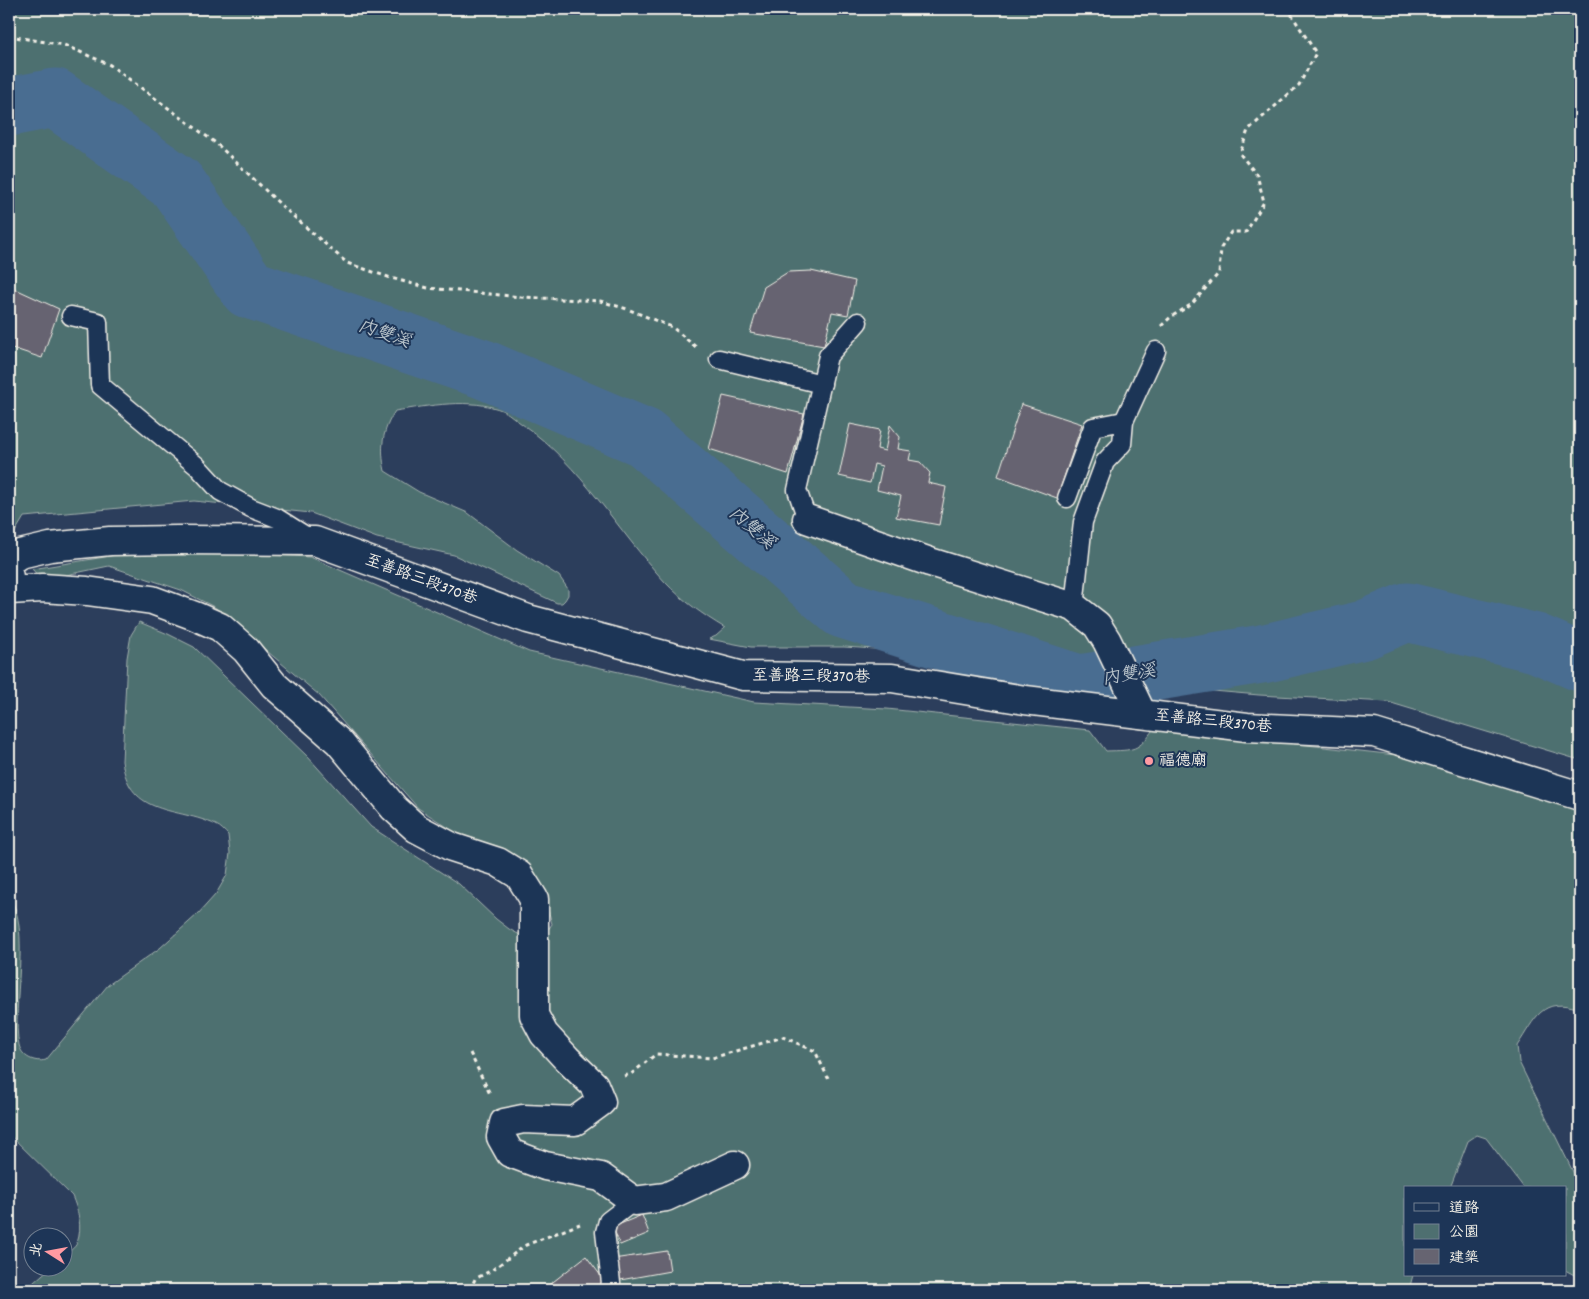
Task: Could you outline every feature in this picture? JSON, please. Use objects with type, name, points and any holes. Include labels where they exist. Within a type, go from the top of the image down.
[{"type":"street","points":[[807,519],[930,562],[1074,608],[1097,625],[1107,641],[1142,714]]},
{"type":"street","name":"至善路三段370巷","points":[[9,561],[20,554],[50,547],[110,541],[314,541],[528,619],[743,676],[892,678],[1026,700],[1247,727],[1374,733],[1580,796]]},
{"type":"street","points":[[9,577],[10,590],[42,588],[87,591],[152,600],[220,627],[246,650],[274,686],[339,742],[394,808],[416,828],[452,847],[498,862],[519,875],[534,899],[534,1015],[544,1034],[594,1085],[601,1102],[575,1122],[523,1119],[504,1123],[501,1137],[510,1153],[545,1166],[601,1177],[634,1201],[666,1197],[735,1165]]},
{"type":"lane","points":[[71,316],[98,322],[100,385],[197,466],[220,491],[251,508],[277,518],[314,541]]},
{"type":"lane","points":[[807,519],[797,490],[828,356],[858,322]]},
{"type":"lane","points":[[1074,608],[1083,522],[1105,462],[1122,444],[1124,421],[1156,351]]},
{"type":"lane","points":[[719,359],[822,384]]},
{"type":"lane","points":[[1067,498],[1093,427],[1124,421]]},
{"type":"lane","points":[[609,1290],[611,1283],[605,1232],[608,1221],[634,1201]]},
{"type":"path","points":[[1156,351],[1156,330],[1172,316],[1191,304],[1219,273],[1221,248],[1230,232],[1246,232],[1264,202],[1258,175],[1240,154],[1242,146],[1248,130],[1299,85],[1316,52],[1288,9]]},
{"type":"path","points":[[9,36],[64,45],[110,65],[217,144],[284,208],[347,263],[428,288],[521,297],[600,301],[627,309],[672,327],[705,355],[719,359]]},
{"type":"path","points":[[594,1085],[631,1074],[656,1054],[712,1058],[783,1037],[815,1051],[828,1078]]},
{"type":"path","points":[[470,1053],[504,1123]]},
{"type":"path","points":[[470,1290],[475,1279],[492,1270],[526,1245],[576,1224],[608,1221]]},
{"type":"green space","points":[[9,9],[1580,9],[1580,752],[1576,759],[1388,702],[1259,695],[1144,685],[1070,683],[997,671],[922,652],[844,647],[751,647],[709,639],[725,628],[693,607],[665,582],[581,478],[543,440],[506,412],[478,404],[450,404],[395,411],[387,426],[383,440],[385,471],[419,492],[468,513],[517,550],[559,576],[568,589],[568,595],[562,603],[557,603],[454,555],[377,538],[311,513],[194,501],[24,517],[9,542]]},
{"type":"green space","points":[[204,552],[310,557],[529,652],[754,702],[887,709],[1090,730],[1106,751],[1129,750],[1139,746],[1154,728],[1396,755],[1580,810],[1580,1009],[1556,1005],[1541,1012],[1517,1046],[1519,1062],[1580,1186],[1580,1278],[1566,1271],[1566,1186],[1522,1186],[1486,1138],[1477,1135],[1468,1141],[1451,1186],[1404,1186],[1404,1276],[1413,1276],[1409,1290],[25,1290],[41,1276],[72,1276],[72,1250],[79,1237],[80,1225],[72,1196],[9,1134],[9,896],[16,910],[19,927],[20,968],[17,1029],[19,1045],[26,1056],[33,1060],[42,1061],[46,1060],[108,985],[160,948],[198,914],[216,894],[227,875],[230,853],[228,835],[223,830],[201,819],[157,807],[145,801],[135,792],[127,779],[122,761],[127,658],[131,635],[139,622],[194,647],[308,757],[371,827],[459,884],[509,929],[531,941],[544,936],[552,924],[542,886],[514,856],[455,832],[418,808],[319,695],[216,608],[181,590],[109,566],[42,580],[32,569],[117,555]]},
{"type":"building","points":[[811,271],[855,281],[848,315],[832,312],[824,346],[750,333],[764,287],[788,272]]},
{"type":"building","points":[[9,286],[59,309],[42,358],[9,347]]},
{"type":"building","points":[[723,396],[804,414],[788,474],[709,449]]},
{"type":"building","points":[[1021,404],[1082,424],[1057,498],[998,476]]},
{"type":"building","points":[[850,424],[880,430],[877,449],[885,451],[890,425],[900,437],[898,449],[911,451],[909,460],[920,462],[930,473],[928,483],[946,487],[939,525],[896,517],[901,496],[877,490],[882,466],[874,464],[870,483],[839,476]]},
{"type":"building","points":[[642,1215],[649,1233],[620,1245],[613,1227]]},
{"type":"building","points":[[667,1251],[670,1271],[615,1281],[613,1259]]},
{"type":"building","points":[[586,1256],[610,1288],[607,1290],[544,1289]]},
{"type":"waterway","name":"內雙溪","points":[[9,107],[55,98],[177,184],[249,289],[483,369],[645,438],[843,609],[1079,684],[1262,654],[1364,630],[1407,612],[1536,643],[1580,662]]},
{"type":"place","name":"福德廟","points":[[1149,761]]}]
